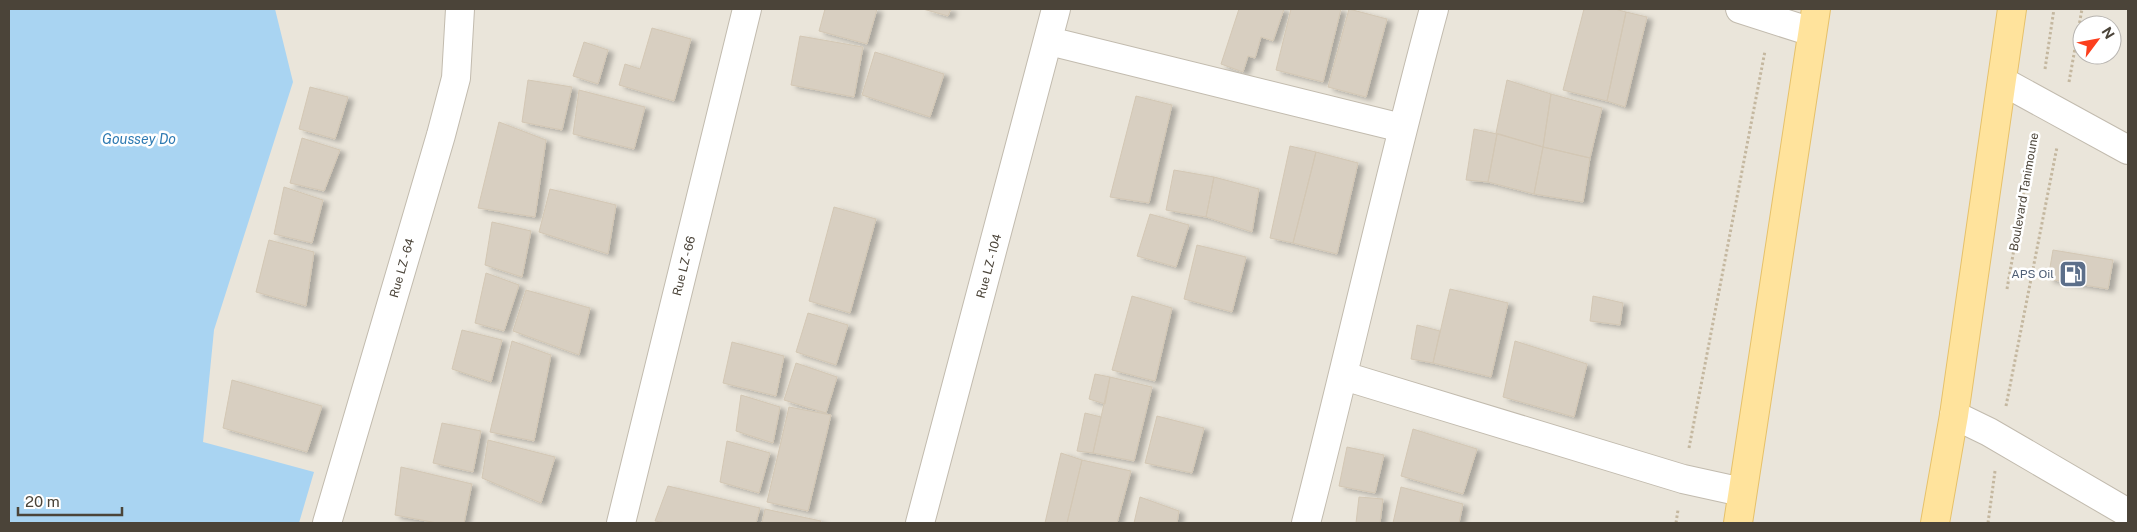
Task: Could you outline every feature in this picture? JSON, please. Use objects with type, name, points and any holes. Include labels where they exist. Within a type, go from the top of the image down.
[{"type":"main road","points":[[1936,523],[1954,416],[2012,9]]},
{"type":"main road","points":[[1738,523],[1814,20]]},
{"type":"street","name":"Rue LZ - 66","points":[[621,523],[747,9]]},
{"type":"street","name":"Rue LZ - 104","points":[[920,523],[1056,9]]},
{"type":"street","points":[[1306,523],[1344,376],[1402,128],[1434,9]]},
{"type":"street","points":[[1740,9],[1772,18],[1814,20]]},
{"type":"street","name":"Rue LZ - 64","points":[[327,523],[441,135],[456,78],[463,10]]},
{"type":"street","points":[[1049,40],[1402,128]]},
{"type":"street","points":[[2002,81],[2128,150]]},
{"type":"street","points":[[1344,376],[1683,479],[1742,492]]},
{"type":"street","points":[[1954,416],[2000,438],[2128,513]]},
{"type":"path","name":"Boulevard Tanimoune","points":[[2006,294],[2052,107],[2054,9]]},
{"type":"path","points":[[1988,523],[2052,107],[2082,9]]},
{"type":"path","points":[[1676,523],[1772,18]]},
{"type":"shaded area","points":[[9,9],[2128,9],[2128,523],[9,523]]},
{"type":"water","name":"Goussey Do","points":[[9,9],[275,9],[293,82],[214,330],[203,442],[314,472],[299,523],[9,523]]},
{"type":"building","points":[[825,9],[877,9],[867,44],[819,31]]},
{"type":"building","points":[[923,9],[951,9],[948,16]]},
{"type":"building","points":[[1239,9],[1284,9],[1273,41],[1261,37],[1255,58],[1248,56],[1243,72],[1221,64]]},
{"type":"building","points":[[1291,9],[1341,9],[1323,82],[1276,70]]},
{"type":"building","points":[[1349,9],[1387,19],[1366,97],[1328,87]]},
{"type":"building","points":[[1584,9],[1615,9],[1626,12],[1607,101],[1563,90]]},
{"type":"building","points":[[1626,12],[1647,17],[1625,107],[1607,101]]},
{"type":"building","points":[[652,28],[691,39],[674,101],[619,85],[625,64],[640,69]]},
{"type":"building","points":[[800,36],[863,47],[854,97],[791,85]]},
{"type":"building","points":[[584,42],[608,50],[598,84],[573,76]]},
{"type":"building","points":[[875,52],[944,74],[930,117],[862,95]]},
{"type":"building","points":[[528,80],[572,87],[562,130],[522,122]]},
{"type":"building","points":[[1507,80],[1551,94],[1543,147],[1496,133]]},
{"type":"building","points":[[310,87],[348,97],[335,139],[299,129]]},
{"type":"building","points":[[579,90],[645,107],[634,149],[573,134]]},
{"type":"building","points":[[1551,94],[1602,108],[1590,158],[1543,147]]},
{"type":"building","points":[[1136,96],[1172,105],[1149,203],[1110,197]]},
{"type":"building","points":[[499,122],[546,140],[535,217],[478,208]]},
{"type":"building","points":[[1474,129],[1497,134],[1488,182],[1466,180]]},
{"type":"building","points":[[1497,134],[1543,147],[1534,194],[1488,182]]},
{"type":"building","points":[[302,138],[340,150],[324,191],[290,183]]},
{"type":"building","points":[[1290,146],[1316,152],[1293,243],[1270,238]]},
{"type":"building","points":[[1543,147],[1590,158],[1583,202],[1534,194]]},
{"type":"building","points":[[1316,152],[1358,163],[1337,254],[1293,243]]},
{"type":"building","points":[[1174,170],[1214,177],[1206,217],[1166,210]]},
{"type":"building","points":[[1214,177],[1259,189],[1252,232],[1206,217]]},
{"type":"building","points":[[284,187],[323,200],[312,243],[274,234]]},
{"type":"building","points":[[550,189],[616,205],[608,254],[539,232]]},
{"type":"building","points":[[834,207],[876,219],[850,313],[809,301]]},
{"type":"building","points":[[1150,214],[1189,225],[1176,267],[1137,256]]},
{"type":"building","points":[[492,222],[531,231],[522,277],[485,265]]},
{"type":"building","points":[[269,240],[314,252],[306,306],[256,292]]},
{"type":"building","points":[[1197,245],[1246,257],[1232,312],[1184,299]]},
{"type":"building","points":[[2053,250],[2113,260],[2108,289],[2048,279]]},
{"type":"building","points":[[486,273],[519,285],[504,331],[475,323]]},
{"type":"building","points":[[1450,289],[1508,303],[1491,377],[1433,363]]},
{"type":"building","points":[[526,290],[590,308],[579,355],[513,331]]},
{"type":"building","points":[[1132,296],[1172,308],[1155,381],[1112,370]]},
{"type":"building","points":[[1593,296],[1623,303],[1620,325],[1590,321]]},
{"type":"building","points":[[808,313],[848,325],[836,365],[796,352]]},
{"type":"building","points":[[1417,325],[1440,331],[1433,363],[1411,359]]},
{"type":"building","points":[[462,330],[502,340],[491,382],[452,369]]},
{"type":"building","points":[[512,341],[551,355],[534,441],[490,432]]},
{"type":"building","points":[[1515,341],[1587,364],[1574,417],[1503,397]]},
{"type":"building","points":[[732,342],[784,356],[776,396],[723,383]]},
{"type":"building","points":[[796,363],[837,377],[826,413],[784,400]]},
{"type":"building","points":[[1095,374],[1110,377],[1105,404],[1089,399]]},
{"type":"building","points":[[1110,377],[1152,387],[1134,461],[1093,453]]},
{"type":"building","points":[[232,380],[322,406],[307,452],[223,428]]},
{"type":"building","points":[[741,395],[780,407],[773,443],[736,431]]},
{"type":"building","points":[[789,407],[831,415],[808,511],[767,502]]},
{"type":"building","points":[[1085,413],[1101,417],[1093,453],[1077,451]]},
{"type":"building","points":[[1157,416],[1204,428],[1192,473],[1145,463]]},
{"type":"building","points":[[442,423],[481,431],[473,472],[433,463]]},
{"type":"building","points":[[1413,429],[1477,449],[1463,494],[1401,476]]},
{"type":"building","points":[[488,440],[555,457],[541,503],[482,478]]},
{"type":"building","points":[[727,441],[770,453],[759,493],[720,482]]},
{"type":"building","points":[[1347,447],[1384,455],[1375,493],[1339,486]]},
{"type":"building","points":[[1061,453],[1082,460],[1067,523],[1045,523]]},
{"type":"building","points":[[1082,460],[1131,471],[1117,523],[1067,523]]},
{"type":"building","points":[[401,467],[472,484],[464,523],[437,523],[395,515]]},
{"type":"building","points":[[668,486],[760,508],[756,523],[666,523],[655,521]]},
{"type":"building","points":[[1401,487],[1463,504],[1459,523],[1393,523]]},
{"type":"building","points":[[1140,497],[1179,511],[1177,523],[1134,523]]},
{"type":"building","points":[[1359,497],[1383,499],[1380,523],[1356,523]]},
{"type":"building","points":[[765,509],[821,521],[820,523],[762,523]]},
{"type":"place","name":"APS Oil","points":[[2073,274]]}]
